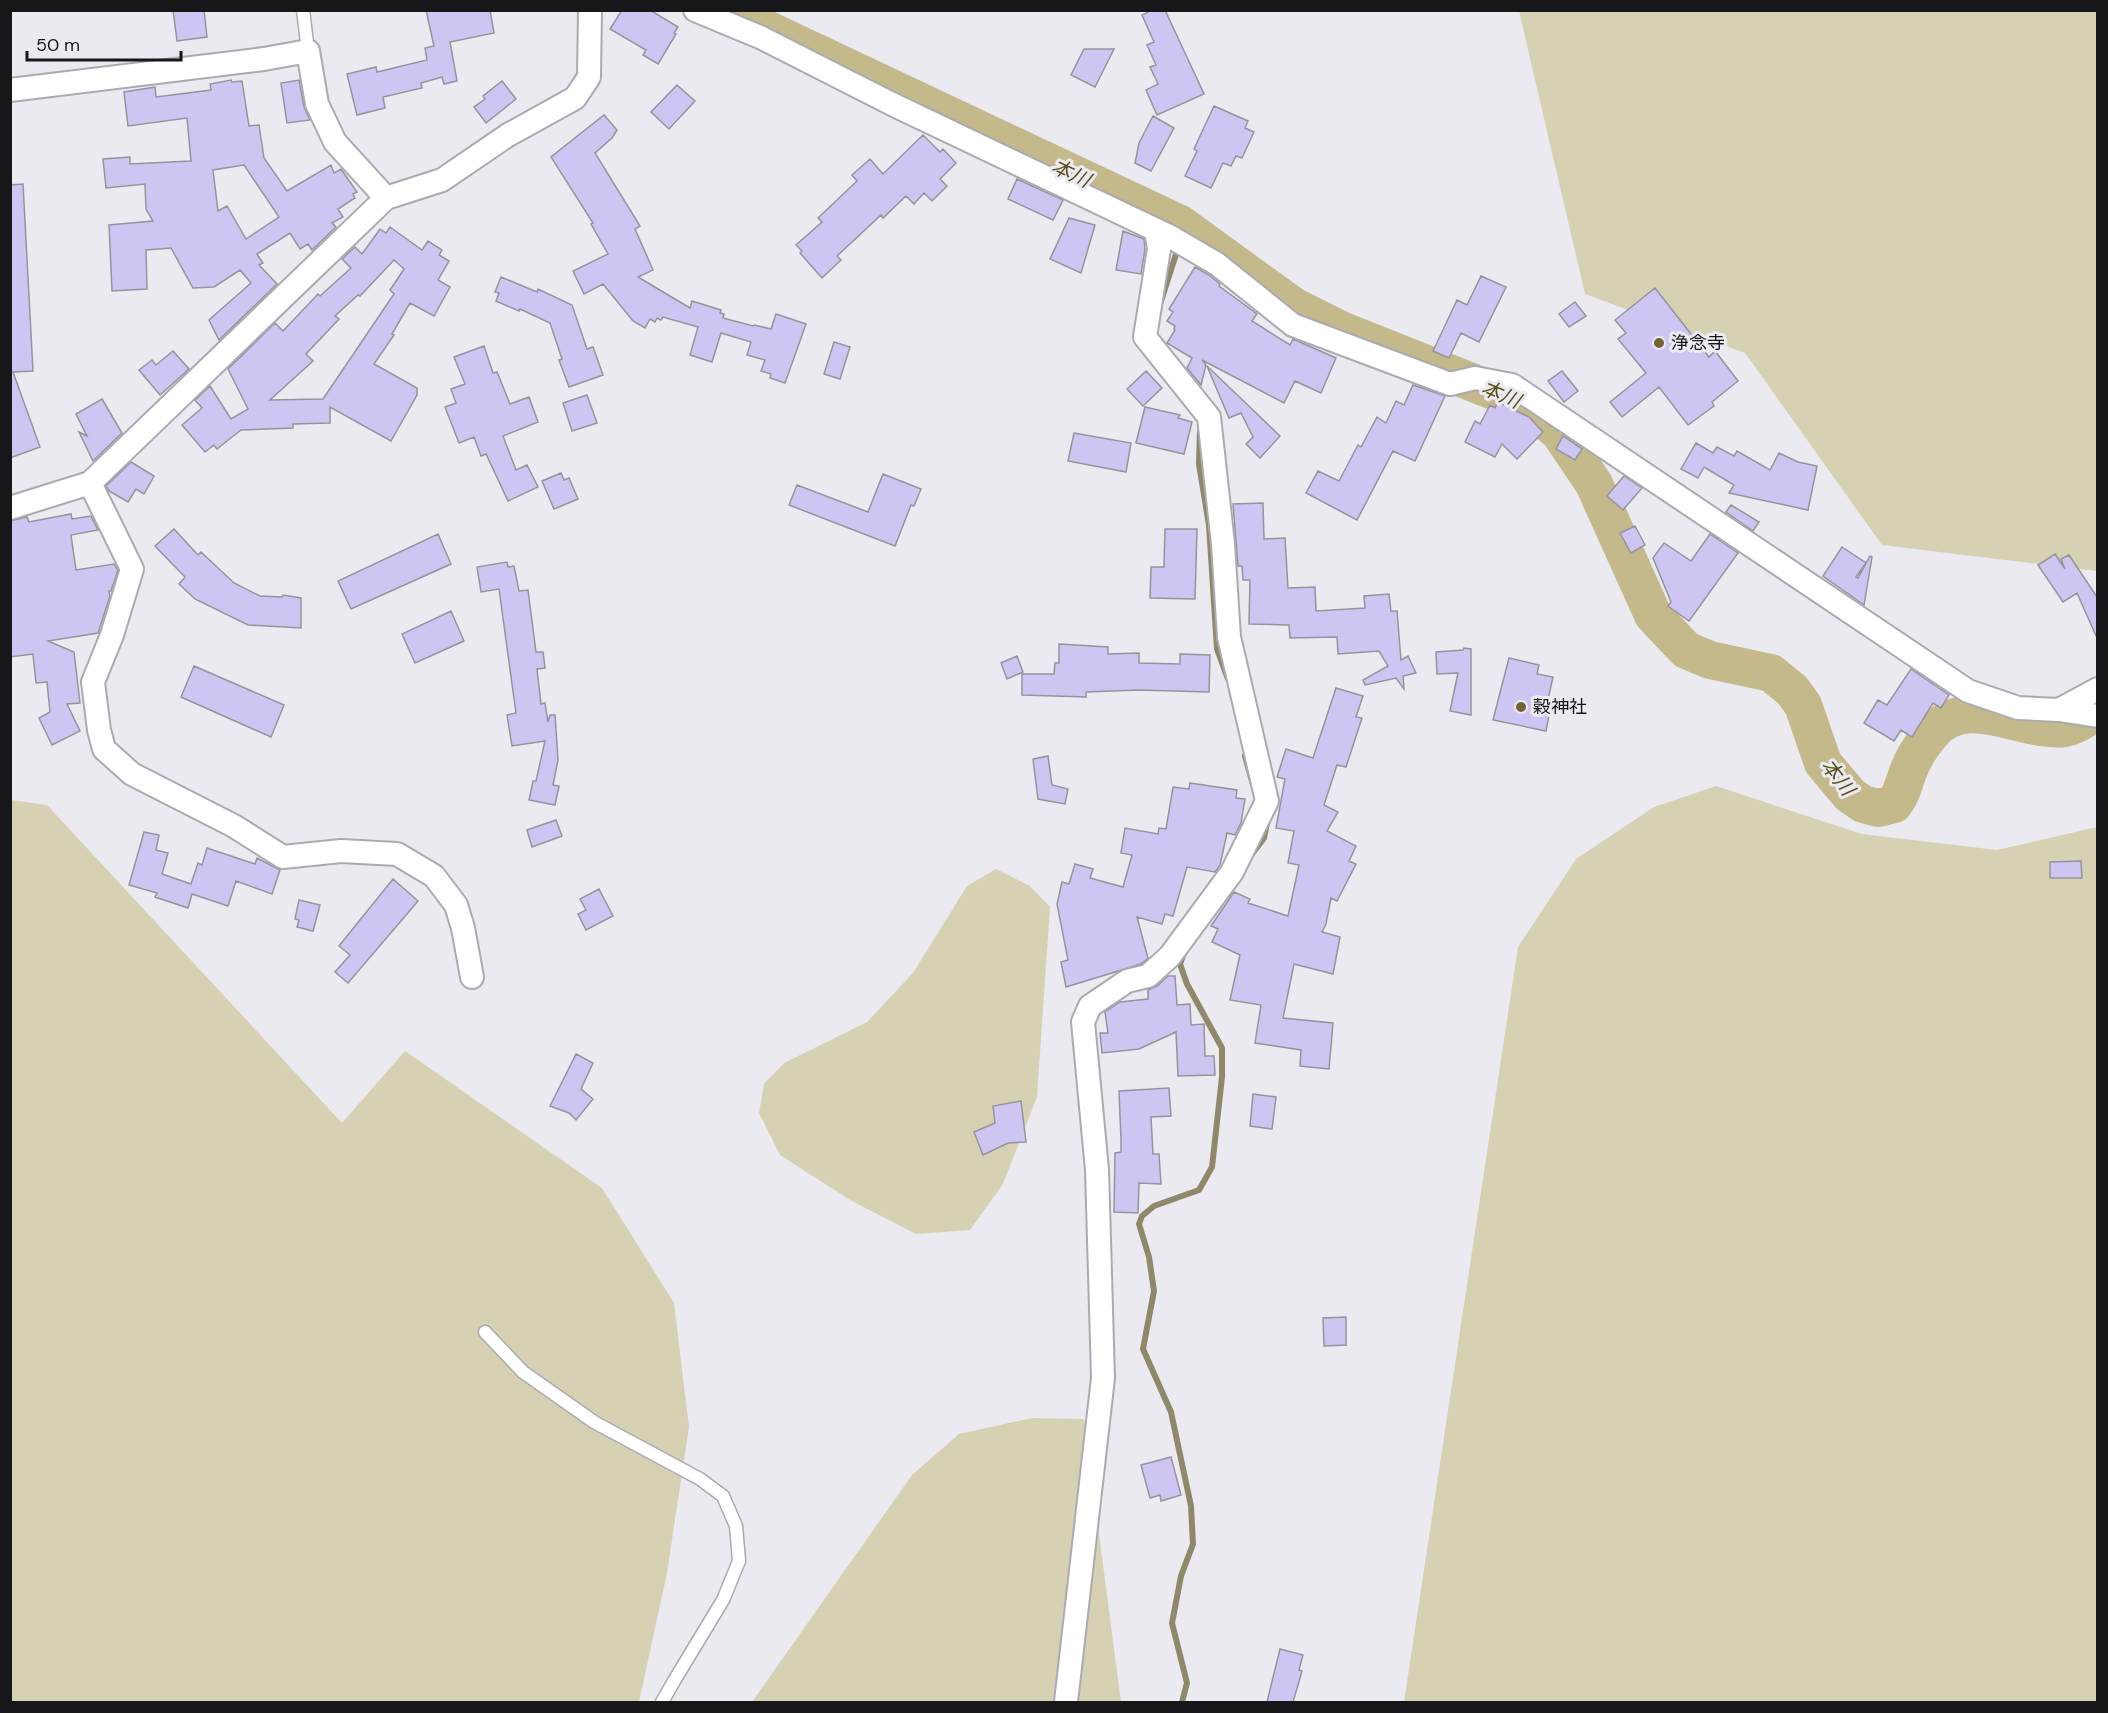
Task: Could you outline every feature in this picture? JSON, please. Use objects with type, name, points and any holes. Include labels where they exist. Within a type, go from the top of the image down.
[{"type":"street","points":[[10,508],[90,483],[386,198],[442,180],[508,135],[575,98],[589,77],[590,10]]},
{"type":"street","points":[[695,10],[760,37],[892,104],[1170,237],[1217,264],[1293,325],[1450,384],[1476,378],[1512,385],[1968,691],[2018,708],[2066,711],[2097,716]]},
{"type":"street","points":[[10,90],[264,59],[308,51],[317,104],[334,142],[386,198]]},
{"type":"street","points":[[1066,1702],[1103,1378],[1097,1170],[1083,1022],[1090,1006],[1127,981],[1148,976],[1170,956],[1232,872],[1263,810],[1229,637],[1223,544],[1209,417],[1145,337],[1159,249],[1170,237]]},
{"type":"street","points":[[90,483],[132,569],[112,635],[93,682],[99,730],[104,749],[132,774],[234,826],[283,857],[341,851],[397,854],[434,876],[456,905],[463,928],[472,977]]},
{"type":"street","points":[[2066,711],[2097,689]]},
{"type":"lane","points":[[303,10],[308,51]]},
{"type":"lane","points":[[485,1332],[524,1372],[594,1422],[700,1479],[723,1496],[736,1526],[739,1562],[723,1600],[662,1702]]},
{"type":"shaded area","points":[[1519,11],[2097,11],[2097,571],[1882,545],[1745,353],[1585,294]]},
{"type":"shaded area","points":[[1716,786],[1862,834],[1997,850],[2097,827],[2097,1702],[1404,1702],[1518,947],[1576,859],[1654,807]]},
{"type":"shaded area","points":[[11,800],[47,805],[342,1123],[405,1051],[602,1188],[674,1303],[689,1427],[667,1573],[639,1702],[11,1702]]},
{"type":"shaded area","points":[[996,869],[1030,886],[1050,907],[1037,1097],[1003,1184],[970,1230],[916,1234],[850,1200],[780,1155],[759,1113],[764,1084],[784,1063],[867,1022],[913,973],[967,886]]},
{"type":"shaded area","points":[[1032,1418],[1084,1419],[1121,1702],[752,1702],[912,1475],[959,1434]]},
{"type":"building","points":[[173,10],[204,10],[207,37],[177,41]]},
{"type":"building","points":[[426,10],[490,10],[494,33],[450,42],[457,81],[444,84],[442,77],[421,83],[422,88],[383,97],[385,108],[357,115],[347,74],[376,67],[377,72],[427,60],[425,48],[434,46]]},
{"type":"building","points":[[622,10],[650,10],[678,27],[658,64],[643,55],[646,50],[610,29]]},
{"type":"building","points":[[1152,10],[1165,10],[1204,94],[1157,115],[1146,90],[1158,84],[1150,67],[1156,65],[1147,45],[1154,42],[1142,15]]},
{"type":"building","points":[[1084,49],[1114,49],[1095,87],[1071,75]]},
{"type":"building","points":[[231,80],[232,82],[242,81],[249,126],[259,125],[264,158],[287,191],[331,165],[334,173],[341,169],[357,192],[353,194],[355,198],[338,209],[343,217],[332,223],[336,227],[312,250],[308,244],[300,249],[290,233],[257,254],[263,263],[259,265],[277,284],[219,340],[209,320],[251,283],[240,270],[214,287],[193,288],[171,248],[146,250],[147,289],[112,291],[109,225],[153,221],[146,209],[145,184],[106,188],[103,159],[130,157],[130,164],[191,161],[187,118],[128,126],[124,92],[155,87],[156,97],[211,90],[210,84]],"holes":[[[244,165],[279,217],[246,239],[227,206],[218,211],[213,170]]]},
{"type":"building","points":[[299,80],[304,107],[310,120],[287,123],[281,83]]},
{"type":"building","points":[[502,81],[516,99],[486,123],[474,107],[485,99],[483,96]]},
{"type":"building","points":[[677,85],[695,101],[669,129],[651,112]]},
{"type":"building","points":[[1214,106],[1248,121],[1245,128],[1254,132],[1242,158],[1236,156],[1231,166],[1223,163],[1211,188],[1185,176],[1197,151],[1194,149]]},
{"type":"building","points":[[604,115],[617,130],[612,138],[595,153],[640,226],[635,229],[653,270],[638,277],[690,308],[692,301],[721,310],[720,313],[724,314],[723,318],[771,329],[776,314],[806,324],[785,383],[770,378],[771,374],[761,371],[765,360],[747,355],[751,342],[721,333],[712,362],[690,355],[698,327],[663,317],[661,320],[657,318],[655,322],[650,319],[645,328],[633,321],[603,284],[584,294],[573,271],[608,254],[591,224],[593,223],[551,157]]},
{"type":"building","points":[[1153,116],[1174,128],[1151,171],[1135,163],[1139,143]]},
{"type":"building","points":[[923,135],[940,152],[943,149],[956,163],[940,179],[947,186],[932,201],[924,193],[914,204],[906,196],[883,218],[881,215],[837,256],[841,260],[822,278],[800,253],[802,251],[796,245],[822,222],[818,218],[857,181],[852,175],[870,159],[883,174]]},
{"type":"building","points":[[1017,179],[1063,200],[1053,220],[1008,199]]},
{"type":"building","points":[[23,184],[33,371],[13,372],[40,447],[10,458],[10,185]]},
{"type":"building","points":[[1069,218],[1095,225],[1081,273],[1050,259]]},
{"type":"building","points":[[390,227],[422,250],[428,241],[442,250],[439,255],[449,261],[438,280],[450,287],[434,316],[410,303],[392,334],[394,335],[374,364],[417,388],[417,395],[391,441],[330,407],[330,423],[293,424],[293,428],[241,430],[217,449],[214,445],[205,452],[182,425],[202,408],[195,400],[210,386],[231,419],[248,409],[228,369],[275,323],[283,331],[318,294],[320,296],[351,268],[342,259],[355,247],[362,254],[380,229],[386,233]],"holes":[[[394,260],[404,269],[390,290],[394,294],[323,399],[270,400],[313,361],[306,354],[339,319],[335,316],[358,295],[360,296]]]},
{"type":"building","points":[[1123,231],[1144,239],[1145,249],[1141,274],[1116,270]]},
{"type":"building","points":[[1195,267],[1209,275],[1220,284],[1219,286],[1257,314],[1252,321],[1290,345],[1293,339],[1336,358],[1321,393],[1295,381],[1284,403],[1202,360],[1206,365],[1201,385],[1187,368],[1192,358],[1167,343],[1175,330],[1175,326],[1167,321],[1173,312],[1169,309]]},
{"type":"building","points":[[1481,276],[1506,287],[1479,342],[1461,333],[1449,358],[1433,351],[1457,300],[1467,305]]},
{"type":"building","points":[[501,277],[537,292],[538,289],[572,305],[587,349],[593,347],[603,375],[569,387],[559,360],[562,359],[550,323],[496,301],[499,293],[495,292]]},
{"type":"building","points":[[1655,288],[1709,357],[1715,351],[1738,381],[1712,402],[1714,406],[1688,425],[1659,387],[1622,417],[1610,402],[1646,373],[1618,339],[1626,333],[1615,320]]},
{"type":"building","points":[[1575,302],[1586,316],[1569,327],[1559,314]]},
{"type":"building","points":[[834,342],[850,347],[840,379],[824,374]]},
{"type":"building","points":[[484,346],[493,373],[497,372],[510,404],[529,397],[538,422],[503,436],[516,470],[527,465],[538,487],[508,501],[486,454],[481,456],[474,437],[459,443],[445,407],[456,403],[451,389],[465,384],[454,357]]},
{"type":"building","points":[[173,351],[189,369],[160,395],[139,370],[152,360],[156,365]]},
{"type":"building","points":[[1207,366],[1280,436],[1260,458],[1246,444],[1253,437],[1241,413],[1229,418]]},
{"type":"building","points":[[1146,371],[1162,388],[1143,406],[1127,389]]},
{"type":"building","points":[[1562,371],[1578,391],[1564,402],[1548,381]]},
{"type":"building","points":[[1413,385],[1445,396],[1415,461],[1393,451],[1357,520],[1306,493],[1318,471],[1339,481],[1358,445],[1361,447],[1377,417],[1386,423],[1396,401],[1404,405]]},
{"type":"building","points":[[587,395],[597,423],[572,431],[563,403]]},
{"type":"building","points":[[102,399],[122,433],[93,461],[79,432],[87,436],[76,414]]},
{"type":"building","points":[[1498,402],[1529,417],[1543,432],[1517,459],[1502,444],[1495,457],[1465,442],[1475,421],[1480,424],[1490,405],[1495,408]]},
{"type":"building","points":[[1145,407],[1180,415],[1178,418],[1192,422],[1184,454],[1136,443]]},
{"type":"building","points":[[1074,433],[1131,443],[1126,472],[1068,461]]},
{"type":"building","points":[[1563,436],[1582,449],[1575,460],[1556,449]]},
{"type":"building","points":[[1696,443],[1713,453],[1717,447],[1734,456],[1737,451],[1770,470],[1779,453],[1798,462],[1817,466],[1808,510],[1729,493],[1734,485],[1704,467],[1698,478],[1681,469]]},
{"type":"building","points":[[131,462],[154,476],[144,494],[136,489],[128,502],[109,491],[106,486]]},
{"type":"building","points":[[561,473],[564,480],[569,478],[578,499],[554,509],[542,481]]},
{"type":"building","points":[[883,474],[921,489],[914,506],[911,505],[895,546],[789,505],[797,485],[868,512]]},
{"type":"building","points":[[1624,476],[1642,488],[1623,510],[1607,496]]},
{"type":"building","points":[[1263,503],[1264,539],[1285,538],[1288,588],[1315,587],[1316,611],[1365,608],[1364,596],[1389,594],[1391,611],[1397,611],[1401,660],[1408,656],[1416,673],[1403,676],[1404,689],[1396,678],[1365,685],[1363,680],[1388,666],[1379,651],[1338,654],[1337,637],[1290,638],[1289,625],[1249,624],[1250,580],[1243,580],[1242,566],[1238,566],[1233,504]]},
{"type":"building","points":[[1731,505],[1759,522],[1753,531],[1726,512]]},
{"type":"building","points":[[71,514],[72,519],[91,516],[98,530],[71,535],[76,570],[114,564],[118,570],[111,591],[109,591],[110,596],[98,633],[48,641],[74,652],[80,703],[67,704],[80,731],[52,745],[39,718],[50,712],[47,682],[36,683],[33,654],[10,657],[10,521],[27,517],[29,522]]},
{"type":"building","points":[[1635,526],[1645,545],[1631,553],[1620,533]]},
{"type":"building","points":[[174,529],[198,555],[201,552],[234,583],[260,596],[282,597],[283,595],[301,598],[301,628],[248,625],[195,599],[179,584],[185,577],[155,546]]},
{"type":"building","points":[[1165,529],[1197,529],[1195,599],[1150,598],[1151,567],[1164,567]]},
{"type":"building","points":[[438,534],[451,564],[351,609],[338,581]]},
{"type":"building","points":[[1710,534],[1738,553],[1689,621],[1668,606],[1671,602],[1653,558],[1664,543],[1691,561]]},
{"type":"building","points":[[1842,547],[1866,563],[1856,577],[1858,578],[1870,556],[1872,557],[1864,605],[1823,576]]},
{"type":"building","points":[[2055,554],[2065,569],[2061,559],[2069,555],[2097,597],[2097,638],[2077,593],[2063,602],[2038,565]]},
{"type":"building","points":[[507,562],[508,567],[514,566],[519,591],[528,590],[536,652],[543,652],[545,668],[537,669],[541,704],[545,703],[548,722],[550,715],[555,715],[558,760],[553,785],[559,786],[555,805],[529,800],[545,741],[512,746],[507,715],[516,713],[499,589],[481,592],[477,567]]},
{"type":"building","points":[[451,611],[464,641],[415,663],[402,634]]},
{"type":"building","points":[[1059,644],[1108,647],[1108,654],[1139,653],[1139,663],[1180,664],[1180,654],[1210,655],[1209,692],[1139,690],[1086,692],[1086,697],[1022,695],[1022,674],[1054,674],[1055,663],[1059,663]]},
{"type":"building","points":[[1464,648],[1471,649],[1471,715],[1450,711],[1458,673],[1437,674],[1436,652],[1463,650]]},
{"type":"building","points":[[1017,656],[1023,672],[1007,679],[1001,663]]},
{"type":"building","points":[[1509,658],[1539,665],[1537,674],[1553,677],[1546,709],[1550,710],[1546,731],[1493,720]]},
{"type":"building","points":[[194,666],[284,705],[271,737],[181,697]]},
{"type":"building","points":[[1911,669],[1949,695],[1941,708],[1933,703],[1912,737],[1901,730],[1894,741],[1864,723],[1878,700],[1887,705]]},
{"type":"building","points":[[1336,688],[1363,696],[1356,717],[1362,718],[1346,767],[1337,765],[1324,805],[1338,812],[1327,831],[1356,846],[1349,861],[1356,864],[1337,901],[1331,898],[1326,924],[1322,932],[1340,937],[1333,974],[1294,964],[1283,1018],[1333,1023],[1329,1069],[1300,1066],[1301,1050],[1255,1043],[1261,1005],[1230,1000],[1240,955],[1212,942],[1218,929],[1211,926],[1234,892],[1250,899],[1248,903],[1288,916],[1299,865],[1288,863],[1294,831],[1276,828],[1285,779],[1277,777],[1286,749],[1313,758]]},
{"type":"building","points":[[1048,756],[1052,785],[1068,789],[1065,804],[1038,799],[1033,759]]},
{"type":"building","points":[[1190,783],[1237,790],[1236,798],[1245,799],[1241,823],[1235,835],[1227,833],[1220,865],[1215,872],[1187,867],[1173,916],[1165,914],[1162,924],[1137,917],[1148,958],[1141,964],[1066,987],[1061,962],[1068,960],[1057,904],[1062,882],[1069,884],[1075,864],[1093,869],[1090,878],[1123,887],[1132,855],[1121,853],[1125,828],[1158,834],[1159,828],[1166,829],[1173,787],[1189,789]]},
{"type":"building","points":[[556,820],[562,836],[532,847],[527,830]]},
{"type":"building","points":[[144,832],[159,835],[156,850],[168,853],[162,874],[191,884],[198,863],[202,865],[207,848],[255,864],[257,858],[280,870],[272,894],[236,881],[228,906],[192,894],[188,908],[155,897],[157,893],[129,885]]},
{"type":"building","points":[[2081,861],[2082,878],[2050,878],[2050,862]]},
{"type":"building","points":[[393,879],[418,901],[348,983],[335,972],[350,955],[339,946]]},
{"type":"building","points":[[599,889],[613,916],[586,930],[578,914],[586,910],[580,899]]},
{"type":"building","points":[[299,900],[320,905],[313,931],[297,927],[299,920],[295,919]]},
{"type":"building","points":[[1168,976],[1175,976],[1177,1005],[1190,1004],[1191,1025],[1204,1024],[1205,1056],[1214,1056],[1215,1075],[1178,1076],[1176,1032],[1139,1049],[1102,1053],[1100,1033],[1108,1033],[1105,1012],[1120,1002],[1148,999],[1148,990],[1157,986]]},
{"type":"building","points":[[576,1054],[593,1063],[581,1089],[593,1099],[576,1120],[569,1113],[550,1106]]},
{"type":"building","points":[[1169,1088],[1171,1116],[1151,1117],[1153,1154],[1159,1154],[1161,1184],[1139,1183],[1138,1213],[1114,1212],[1115,1153],[1121,1152],[1119,1091]]},
{"type":"building","points":[[1253,1094],[1276,1097],[1272,1129],[1250,1126]]},
{"type":"building","points":[[1021,1101],[1026,1142],[1008,1143],[983,1155],[974,1132],[995,1123],[993,1106]]},
{"type":"building","points":[[1346,1317],[1346,1345],[1324,1346],[1323,1318]]},
{"type":"building","points":[[1171,1457],[1181,1495],[1161,1501],[1160,1495],[1150,1498],[1141,1465]]},
{"type":"building","points":[[1280,1649],[1303,1655],[1299,1670],[1302,1671],[1293,1702],[1267,1702]]},
{"type":"waterway","name":"本川","points":[[726,10],[1180,224],[1293,306],[1343,331],[1524,403],[1559,432],[1594,484],[1653,615],[1686,650],[1710,660],[1771,673],[1792,690],[1803,705],[1823,763],[1850,795],[1863,804],[1878,808],[1894,804],[1920,749],[1930,735],[1944,722],[1960,716],[1976,714],[2048,728],[2065,728],[2098,711]]},
{"type":"waterway","points":[[1160,304],[1178,248]]},
{"type":"waterway","points":[[1200,431],[1199,464],[1209,525],[1217,649],[1228,679]]},
{"type":"waterway","points":[[1245,756],[1252,781]]},
{"type":"waterway","points":[[1252,854],[1264,838],[1267,823]]},
{"type":"waterway","points":[[1182,1702],[1187,1683],[1172,1623],[1181,1576],[1193,1544],[1191,1506],[1171,1412],[1143,1349],[1154,1291],[1149,1257],[1139,1224],[1142,1216],[1154,1206],[1199,1190],[1212,1167],[1222,1077],[1222,1048],[1187,984],[1180,964],[1184,953]]},
{"type":"place","name":"浄念寺","points":[[1659,343]]},
{"type":"place","name":"穀神社","points":[[1521,707]]}]
